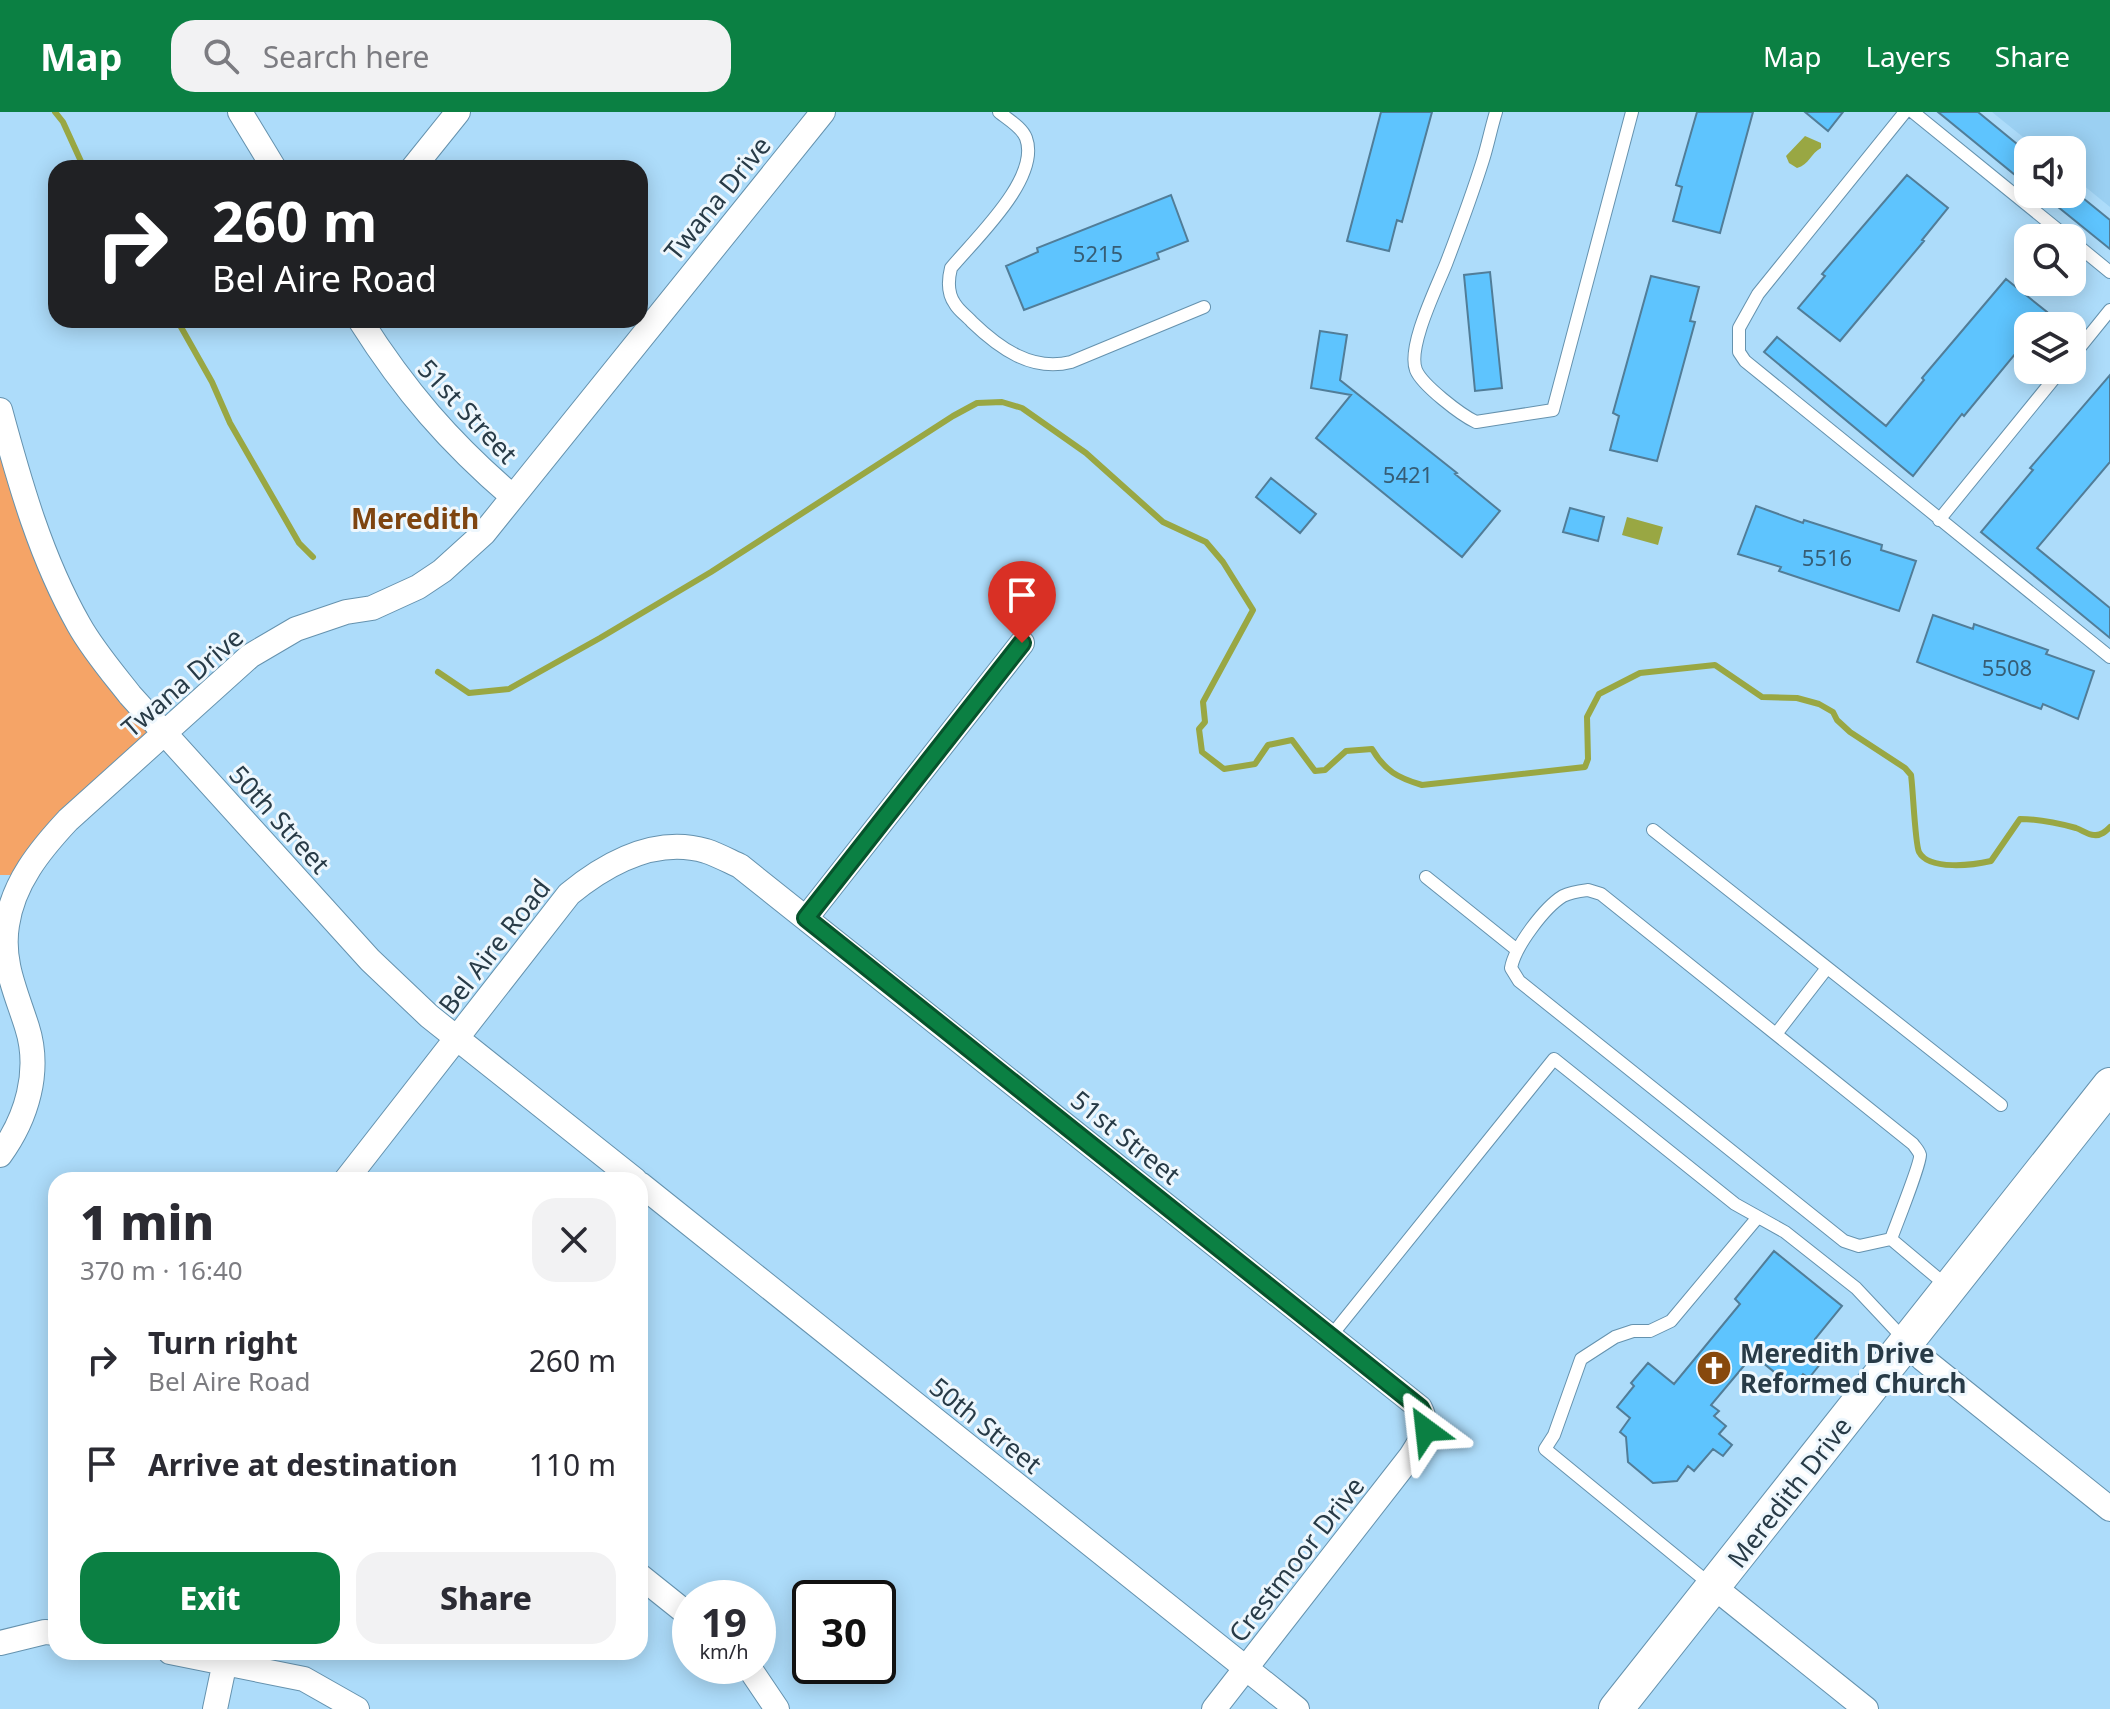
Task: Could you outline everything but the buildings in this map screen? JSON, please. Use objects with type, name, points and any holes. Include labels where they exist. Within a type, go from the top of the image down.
[{"type":"main road","name":"Meredith Drive","points":[[1616,1709],[2110,1085]]},
{"type":"street","points":[[240,112],[269,160]]},
{"type":"street","points":[[419,160],[458,112]]},
{"type":"street","name":"Twana Drive","points":[[0,1155],[15,1133],[32,1081],[28,1029],[10,980],[6,952],[7,925],[13,898],[24,875],[47,843],[250,656],[296,629],[346,612],[372,608],[418,587],[442,571],[484,533],[823,112]]},
{"type":"street","name":"51st Street","points":[[365,328],[391,370],[432,420],[513,497]]},
{"type":"street","name":"50th Street","points":[[0,410],[23,494],[52,569],[79,625],[103,661],[370,960],[429,1016],[625,1172]]},
{"type":"street","points":[[806,918],[1022,643]]},
{"type":"street","name":"Bel Aire Road","points":[[352,1172],[569,894],[596,871],[625,857],[664,847],[704,851],[740,866],[806,918]]},
{"type":"street","name":"51st Street","points":[[806,918],[1411,1400]]},
{"type":"street","name":"50th Street","points":[[648,1190],[1297,1709]]},
{"type":"street","points":[[1907,1343],[2110,1509]]},
{"type":"street","name":"Crestmoor Drive","points":[[1214,1709],[1419,1443],[1426,1430],[1425,1418],[1411,1400]]},
{"type":"street","points":[[648,1582],[672,1602]]},
{"type":"street","points":[[1714,1587],[1866,1709]]},
{"type":"street","points":[[0,1643],[48,1632]]},
{"type":"street","points":[[215,1709],[226,1660]]},
{"type":"street","points":[[233,1660],[304,1679],[357,1709]]},
{"type":"street","points":[[760,1684],[777,1709]]},
{"type":"lane","points":[[999,112],[1024,133],[1029,155],[1025,173],[1010,197],[951,268],[949,279],[955,304],[986,335],[1021,358],[1055,366],[1204,307]]},
{"type":"lane","points":[[1496,112],[1483,159],[1429,302],[1415,352],[1416,368],[1423,380],[1467,418],[1476,422],[1553,410],[1632,112]]},
{"type":"lane","points":[[1905,112],[1758,294],[1739,328],[1739,352],[1745,361],[2110,657]]},
{"type":"lane","points":[[1913,112],[2050,224]]},
{"type":"lane","points":[[2086,253],[2110,272]]},
{"type":"lane","points":[[2086,340],[2110,310]]},
{"type":"lane","points":[[1939,520],[2050,384]]},
{"type":"lane","points":[[1653,830],[2001,1105]]},
{"type":"lane","points":[[1426,877],[1517,950]]},
{"type":"lane","points":[[1588,890],[1601,894],[1913,1144],[1920,1154],[1918,1171],[1891,1239],[1859,1246],[1844,1241],[1519,981],[1511,968],[1517,950],[1550,906],[1565,895],[1588,890]]},
{"type":"lane","points":[[1776,1034],[1827,968]]},
{"type":"lane","points":[[1331,1336],[1554,1059],[1735,1204],[1785,1232],[1856,1288],[1907,1343]]},
{"type":"lane","points":[[1714,1587],[1545,1449],[1554,1435],[1581,1359],[1615,1337],[1633,1331],[1650,1331],[1671,1321],[1758,1217]]},
{"type":"lane","points":[[1891,1239],[1949,1287]]},
{"type":"shaded area","points":[[1992,112],[2110,112],[2110,207],[2086,187],[2086,136],[2022,136]]},
{"type":"shaded area","points":[[1805,136],[1821,143],[1821,148],[1797,168],[1789,163],[1786,156]]},
{"type":"shaded area","points":[[0,453],[52,569],[164,732],[24,875],[0,875]]},
{"type":"shaded area","points":[[1627,517],[1663,527],[1658,545],[1622,535]]},
{"type":"waterway","points":[[55,112],[63,122],[80,160]]},
{"type":"waterway","points":[[182,328],[212,382],[230,423],[299,543],[313,557]]},
{"type":"waterway","points":[[438,672],[469,693],[509,689],[711,572],[953,416],[977,403],[1002,402],[1022,408],[1086,453],[1163,522],[1206,542],[1223,562],[1253,610],[1203,702],[1205,722],[1199,729],[1202,752],[1224,769],[1255,764],[1268,745],[1292,740],[1315,771],[1325,770],[1346,751],[1372,749],[1393,773],[1422,785],[1585,767],[1588,759],[1587,717],[1599,694],[1640,673],[1715,665],[1762,697],[1797,698],[1819,704],[1833,712],[1850,732],[1905,768],[1911,775],[1919,852],[1932,862],[1952,865],[1991,861],[2020,819],[2055,823],[2094,835],[2110,827]]},
{"type":"place","name":"Meredith Drive Reformed Church","points":[[1714,1368]]},
{"type":"district","name":"Meredith","points":[[415,518]]},
{"type":"route","points":[[1022,643],[806,918],[1420,1408],[1426,1430]]}]
